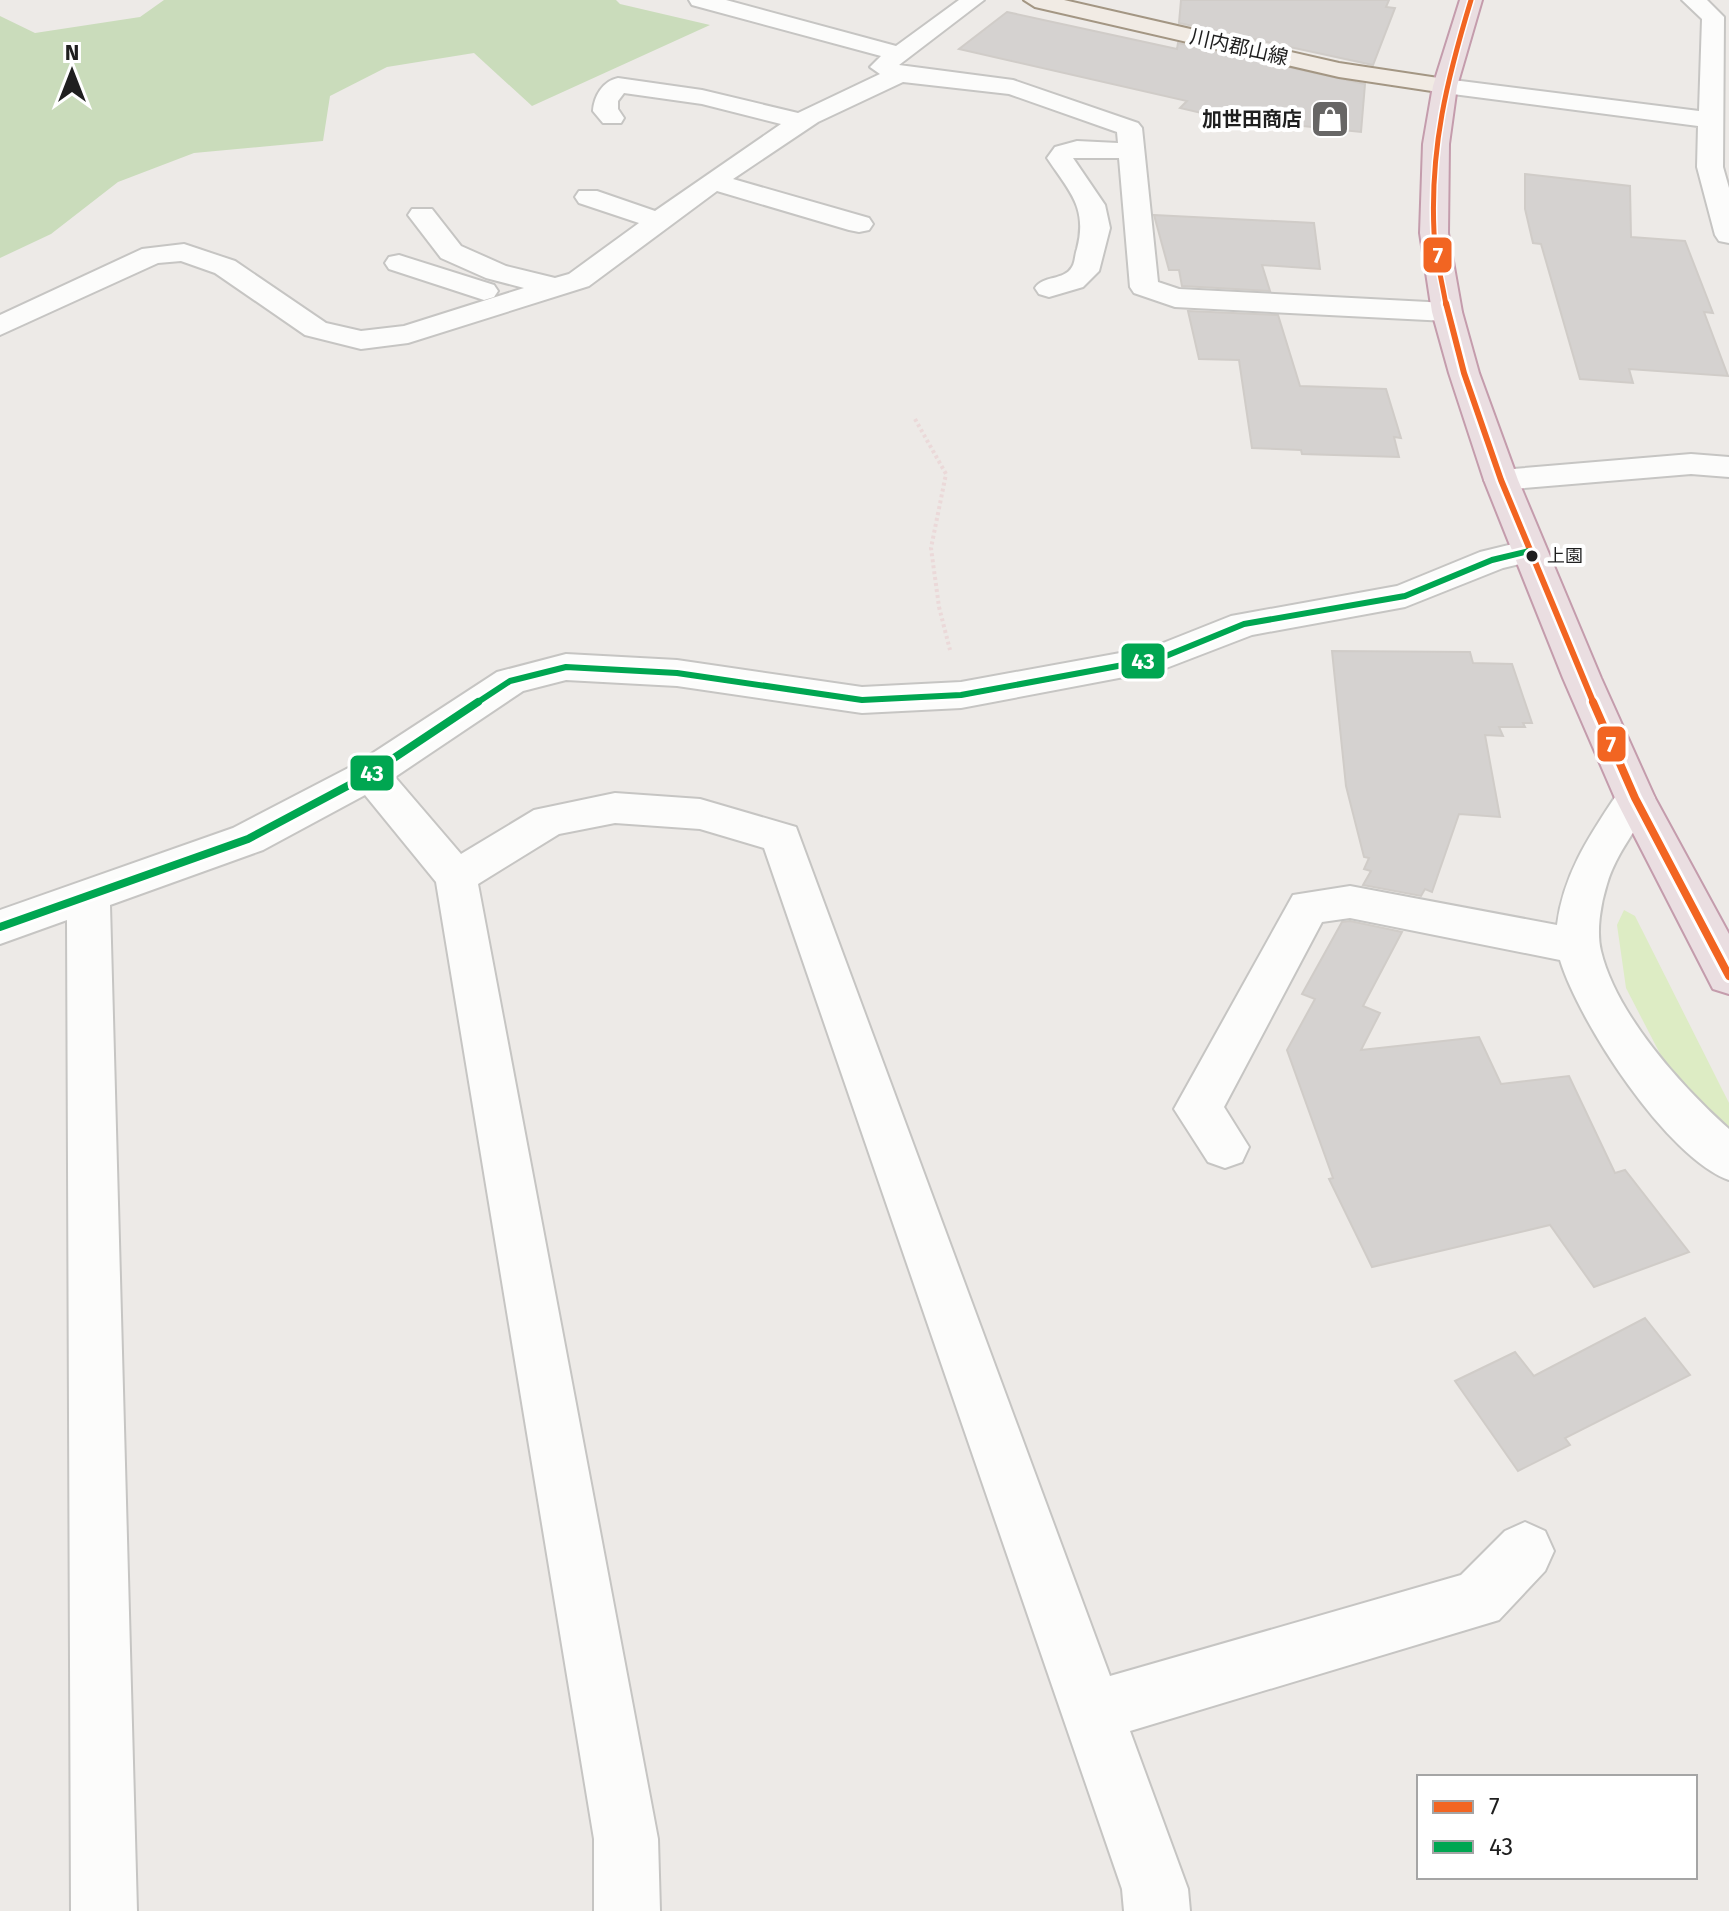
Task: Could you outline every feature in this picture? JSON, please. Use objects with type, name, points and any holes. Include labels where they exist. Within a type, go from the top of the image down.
[{"type":"highway","points":[[1471,0],[1445,86],[1436,144],[1434,233],[1447,312],[1464,373],[1529,551],[1635,798],[1729,976]]},
{"type":"main road","name":"川内郡山線","points":[[1035,0],[1339,70],[1445,86]]},
{"type":"street","points":[[700,0],[900,64],[1013,87],[1129,128],[1144,287],[1175,298],[1447,312]]},
{"type":"street","points":[[0,326],[152,255],[184,252],[225,267],[316,329],[361,340],[408,334],[579,280],[713,181],[802,122],[900,64],[973,0]]},
{"type":"street","points":[[1693,0],[1713,17],[1721,52],[1710,120],[1710,167],[1729,235]]},
{"type":"street","points":[[612,118],[605,111],[606,100],[618,85],[689,94],[802,122]]},
{"type":"street","points":[[1445,86],[1710,120]]},
{"type":"street","points":[[1049,288],[1073,281],[1085,271],[1096,228],[1092,205],[1060,158],[1064,152],[1077,149],[1131,151]]},
{"type":"street","points":[[713,181],[859,224]]},
{"type":"street","points":[[588,197],[659,221]]},
{"type":"street","points":[[422,215],[451,252],[496,272],[555,287]]},
{"type":"street","points":[[399,263],[513,301]]},
{"type":"street","points":[[1501,480],[1691,464],[1729,467]]},
{"type":"street","points":[[0,927],[248,839],[370,774],[510,681],[566,667],[677,673],[862,700],[961,695],[1161,658],[1244,624],[1405,596],[1492,560],[1529,551]]},
{"type":"street","points":[[370,774],[456,877],[626,1839],[627,1911]]},
{"type":"street","points":[[1635,798],[1586,881],[1577,946],[1593,994],[1630,1047],[1695,1130],[1729,1159]]},
{"type":"street","points":[[456,877],[548,821],[615,808],[700,814],[781,838],[1155,1889],[1157,1911]]},
{"type":"street","points":[[88,898],[104,1911]]},
{"type":"street","points":[[1225,1147],[1198,1109],[1308,907],[1350,902],[1577,946]]},
{"type":"street","points":[[1092,1712],[1478,1599],[1525,1551]]},
{"type":"path","points":[[915,419],[946,474],[931,548],[939,607],[961,695]]},
{"type":"green space","points":[[164,0],[616,0],[620,4],[710,25],[532,106],[474,53],[387,67],[330,96],[323,141],[194,153],[118,182],[51,234],[0,258],[0,16],[35,33],[140,17]]},
{"type":"green space","points":[[1624,910],[1635,916],[1729,1103],[1729,1129],[1723,1129],[1670,1073],[1626,988],[1617,925]]},
{"type":"building","points":[[1181,0],[1389,0],[1386,7],[1395,8],[1373,65],[1179,23]]},
{"type":"building","points":[[1007,12],[1177,49],[1178,43],[1365,84],[1361,132],[1223,118],[1180,108],[1187,101],[959,49]]},
{"type":"building","points":[[1525,174],[1630,186],[1631,237],[1685,241],[1713,313],[1704,312],[1728,376],[1629,369],[1633,383],[1580,379],[1541,244],[1533,243],[1525,209]]},
{"type":"building","points":[[1154,215],[1314,223],[1320,269],[1262,265],[1270,291],[1182,286],[1179,270],[1169,270]]},
{"type":"building","points":[[1188,311],[1278,315],[1300,386],[1386,389],[1401,438],[1394,437],[1399,457],[1302,454],[1301,450],[1252,448],[1239,360],[1199,359]]},
{"type":"building","points":[[1332,651],[1470,652],[1473,663],[1512,664],[1532,723],[1523,723],[1525,727],[1499,727],[1503,736],[1485,735],[1500,817],[1459,814],[1432,892],[1425,889],[1421,896],[1363,885],[1371,871],[1364,869],[1369,858],[1364,857],[1346,786]]},
{"type":"building","points":[[1342,922],[1402,932],[1363,1006],[1380,1013],[1361,1050],[1479,1037],[1501,1084],[1569,1076],[1615,1173],[1625,1170],[1689,1252],[1594,1287],[1550,1225],[1372,1267],[1329,1179],[1333,1178],[1287,1050],[1315,999],[1302,994]]},
{"type":"building","points":[[1645,1318],[1690,1375],[1565,1438],[1570,1445],[1518,1471],[1455,1381],[1515,1352],[1534,1376]]},
{"type":"transit line","name":"7","points":[[1471,0],[1445,86],[1436,144],[1434,233],[1447,312],[1464,373],[1501,480],[1582,678],[1635,798],[1729,976]]},
{"type":"transit line","name":"43","points":[[0,927],[248,839],[370,774],[510,681],[566,667],[677,673],[862,700],[961,695],[1161,658],[1244,624],[1405,596],[1492,560],[1529,551]]},
{"type":"place","name":"加世田商店","points":[[1330,119]]},
{"type":"place","name":"上園","points":[[1532,556]]}]
